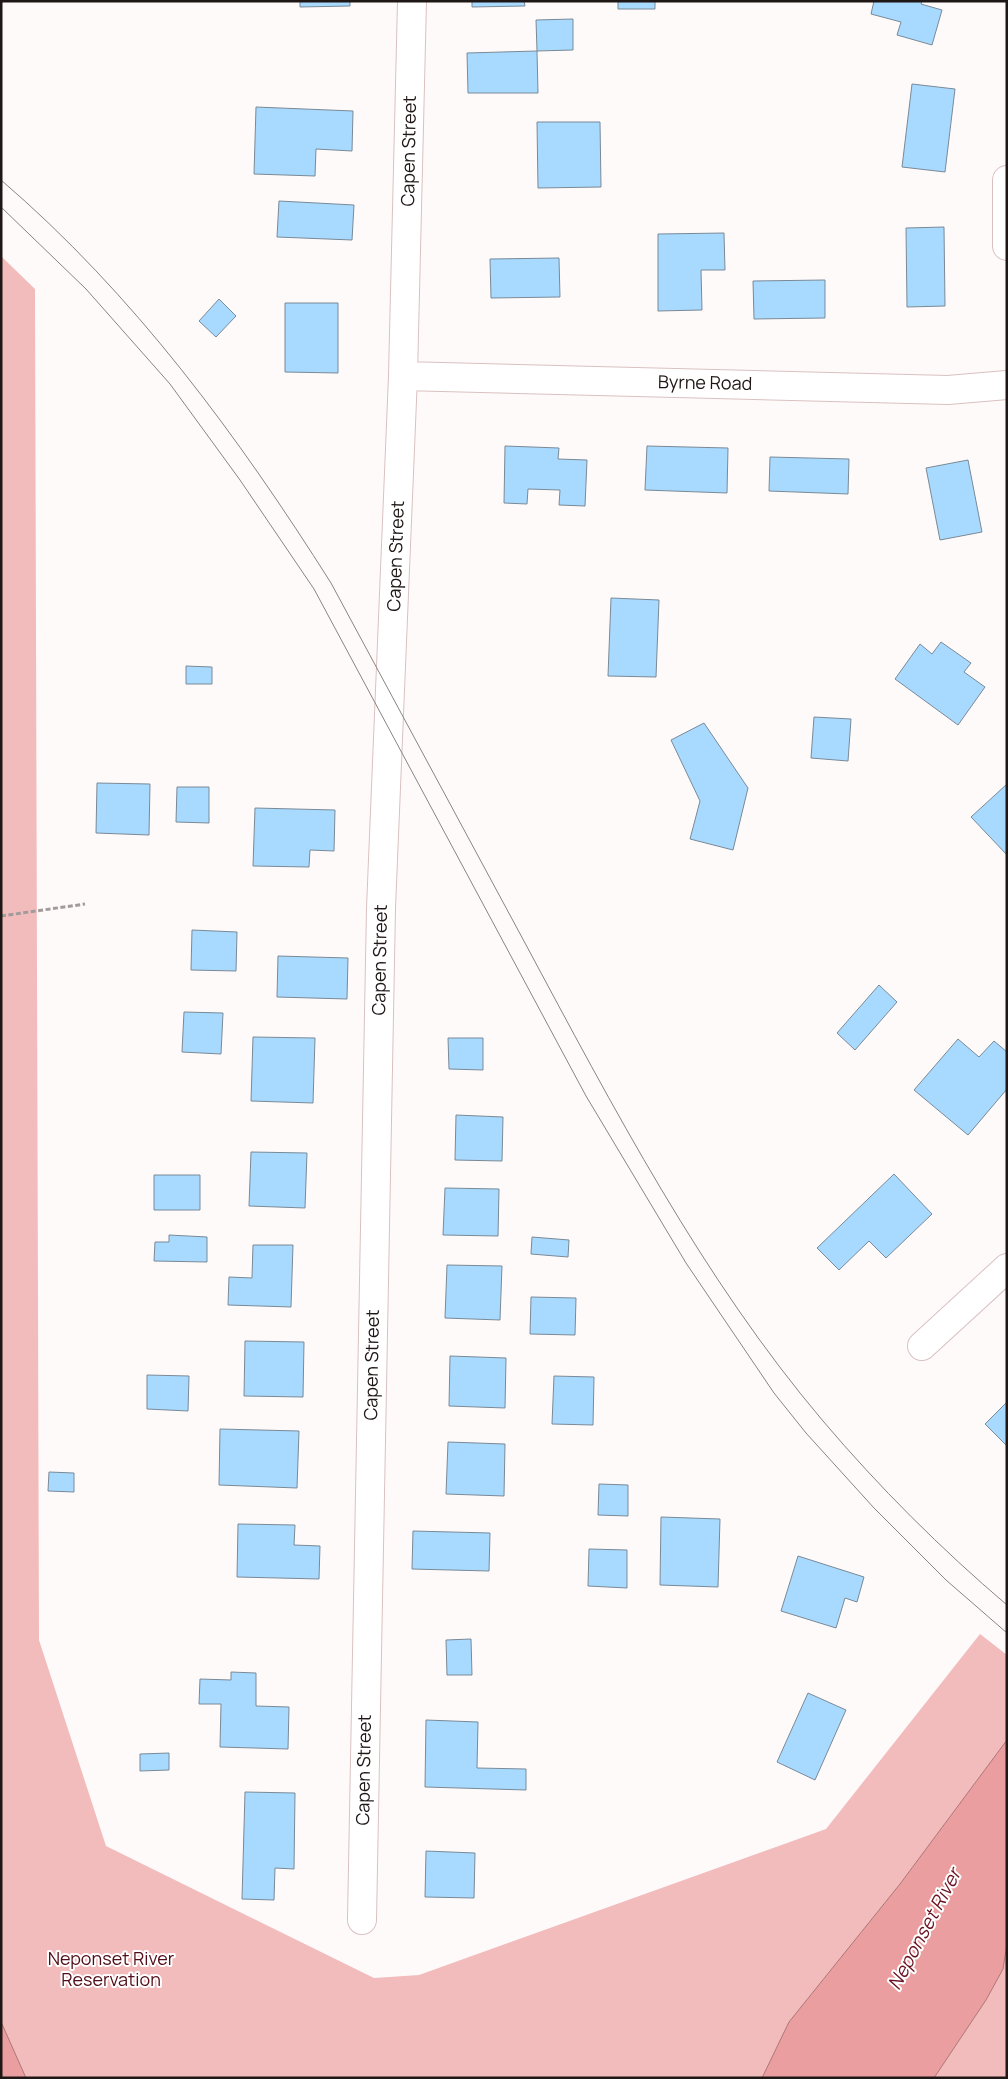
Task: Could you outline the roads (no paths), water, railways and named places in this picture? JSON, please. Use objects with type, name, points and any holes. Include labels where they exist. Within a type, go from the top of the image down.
[{"type":"street","name":"Capen Street","points":[[362,1920],[381,908],[403,376],[412,1]]},
{"type":"street","points":[[1007,180],[1007,246]]},
{"type":"street","name":"Byrne Road","points":[[403,376],[948,390],[1007,385]]},
{"type":"street","points":[[922,1346],[1007,1268]]},
{"type":"water","name":"Neponset River","points":[[1007,1740],[1007,1944],[1003,1969],[986,2000],[934,2078],[762,2078],[789,2022],[900,1884]]},
{"type":"water","points":[[1,2022],[2,2024],[26,2078],[1,2078]]},
{"type":"tram line","points":[[1,180],[50,224],[96,270],[139,319],[221,421],[296,528],[331,583],[626,1129],[699,1250],[738,1309],[779,1366],[823,1421],[866,1470],[935,1540],[1007,1605]]},
{"type":"tram line","points":[[1,207],[86,289],[170,384],[240,480],[314,589],[586,1096],[686,1263],[774,1393],[806,1433],[874,1508],[946,1580],[1007,1633]]},
{"type":"park label","name":"Neponset River Reservation","points":[[111,1969]]}]
